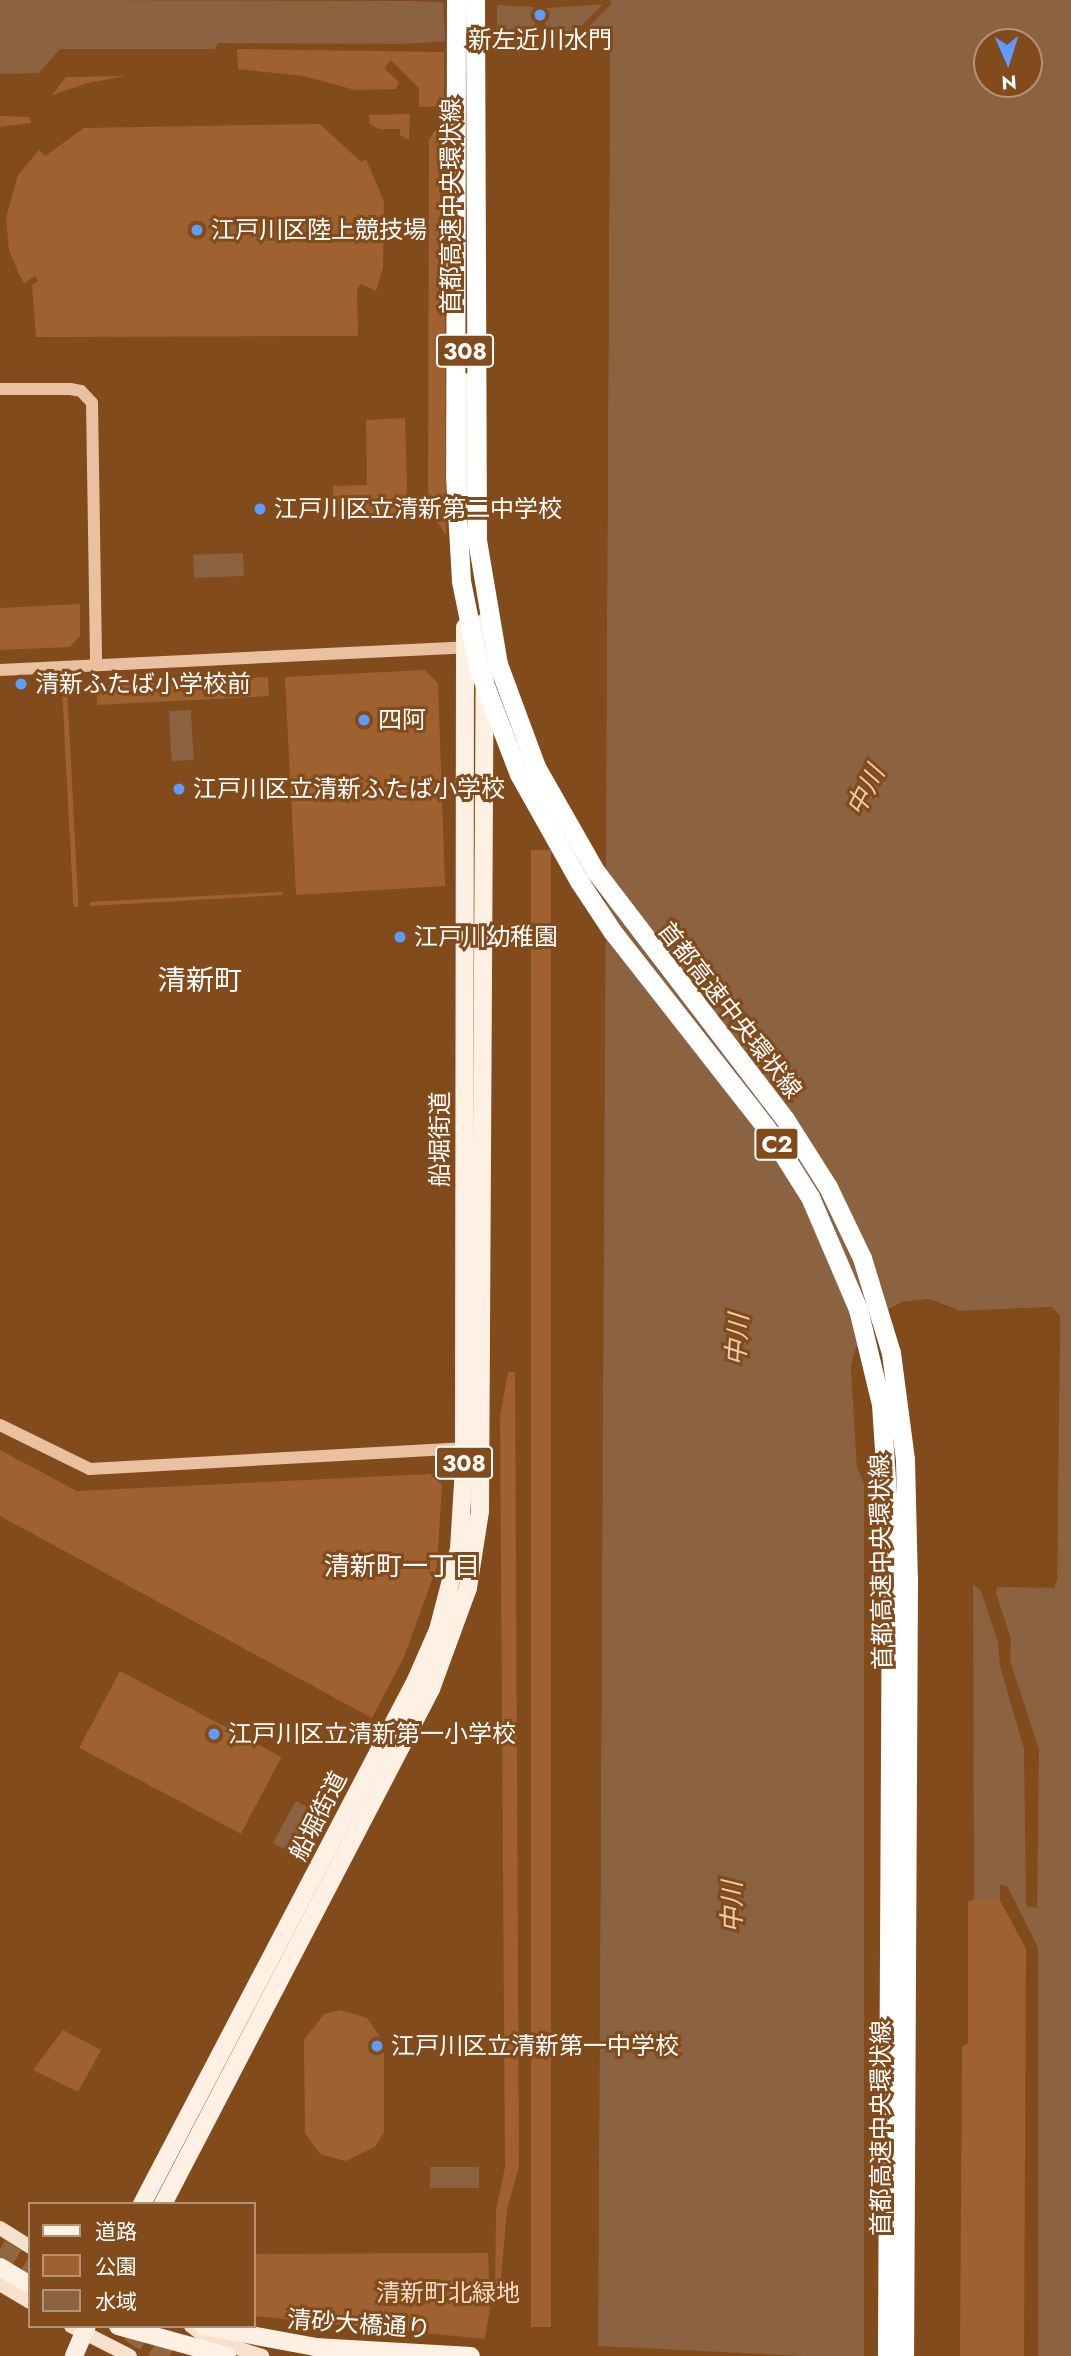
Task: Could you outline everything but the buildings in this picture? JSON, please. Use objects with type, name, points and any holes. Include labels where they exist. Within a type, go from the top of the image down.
[{"type":"highway","name":"首都高速中央環状線","points":[[457,0],[455,476],[461,581],[480,670],[519,774],[579,881],[612,932],[760,1119],[810,1197],[858,1309],[881,1404],[891,1555],[887,2356]]},
{"type":"highway","name":"首都高速中央環状線","points":[[477,0],[477,540],[498,664],[536,766],[596,872],[785,1118],[828,1187],[862,1258],[891,1353],[905,1460],[908,1579],[904,2356]]},
{"type":"main road","name":"船堀街道","points":[[164,2202],[431,1689],[454,1635],[475,1552],[460,55],[457,0]]},
{"type":"main road","name":"船堀街道","points":[[143,2202],[438,1630],[459,1549],[472,1448],[485,647],[481,55],[477,0]]},
{"type":"main road","points":[[0,2228],[28,2246]]},
{"type":"main road","points":[[0,2267],[28,2284]]},
{"type":"main road","points":[[0,2284],[28,2301]]},
{"type":"main road","points":[[74,2356],[84,2328],[130,2356]]},
{"type":"main road","points":[[125,2328],[227,2356]]},
{"type":"main road","points":[[194,2328],[207,2338],[262,2356]]},
{"type":"main road","name":"清砂大橋通り","points":[[214,2328],[315,2347],[471,2356]]},
{"type":"street","points":[[0,389],[70,388],[81,391],[92,403],[96,665]]},
{"type":"street","points":[[0,670],[485,647]]},
{"type":"street","points":[[0,1424],[90,1469],[472,1448]]},
{"type":"green space","points":[[237,49],[444,52],[444,106],[419,107],[419,88],[391,60],[384,68],[399,82],[396,89],[355,90],[304,76],[238,69]]},
{"type":"green space","points":[[126,76],[88,83],[52,95],[66,77]]},
{"type":"green space","points":[[410,114],[409,140],[400,135],[400,129],[379,129],[370,124],[369,115]]},
{"type":"green space","points":[[0,116],[30,117],[31,123],[0,127]]},
{"type":"green space","name":"江戸川区陸上競技場","points":[[320,124],[361,162],[366,159],[384,201],[383,268],[376,291],[361,284],[357,289],[358,336],[36,337],[32,285],[38,281],[35,276],[24,283],[19,274],[9,250],[6,218],[18,175],[39,150],[45,156],[84,128]]},
{"type":"green space","points":[[437,128],[444,128],[446,535],[428,508],[429,139]]},
{"type":"green space","points":[[405,418],[408,518],[334,520],[333,486],[367,485],[366,420]]},
{"type":"green space","points":[[80,604],[80,636],[70,647],[0,650],[0,608]]},
{"type":"green space","points":[[425,670],[438,683],[445,886],[296,895],[285,677]]},
{"type":"green space","points":[[268,677],[269,696],[97,705],[96,686]]},
{"type":"green space","points":[[62,688],[67,688],[78,907],[73,907]]},
{"type":"green space","points":[[531,850],[551,850],[551,2327],[531,2327]]},
{"type":"green space","points":[[282,892],[282,895],[90,906],[90,902]]},
{"type":"green space","points":[[508,1372],[515,1372],[519,2166],[507,2210],[499,2300],[495,2301],[496,2210],[505,2167],[500,1416]]},
{"type":"green space","points":[[0,1450],[77,1491],[430,1474],[442,1485],[437,1566],[404,1657],[372,1718],[0,1516]]},
{"type":"green space","points":[[120,1671],[282,1757],[241,1834],[79,1748]]},
{"type":"green space","points":[[974,1899],[1000,1900],[1026,1949],[1024,2356],[960,2356],[962,2047],[968,2043],[968,1902]]},
{"type":"green space","points":[[340,2010],[367,2018],[384,2043],[384,2132],[375,2147],[346,2161],[320,2154],[305,2133],[304,2040],[324,2014]]},
{"type":"green space","points":[[63,2030],[101,2050],[78,2092],[33,2070]]},
{"type":"green space","name":"清新町北緑地","points":[[488,2253],[490,2307],[485,2339],[256,2316],[256,2254]]},
{"type":"water","points":[[0,0],[412,1],[534,7],[536,36],[401,44],[218,43],[215,49],[60,49],[39,73],[0,74]]},
{"type":"water","name":"中川","points":[[611,0],[1071,0],[1071,2356],[1038,2356],[1038,1948],[1007,1886],[1000,1885],[1000,1900],[974,1899],[973,1577],[1057,1580],[1060,1316],[1052,1307],[960,1311],[930,1299],[902,1302],[872,1321],[851,1366],[857,1467],[864,1483],[864,2356],[598,2356],[610,43],[545,37],[545,8],[610,4]]},
{"type":"water","points":[[243,553],[244,576],[194,578],[193,555]]},
{"type":"water","points":[[191,710],[194,760],[172,761],[169,711]]},
{"type":"water","points":[[296,1801],[312,1810],[288,1852],[273,1843]]},
{"type":"water","points":[[430,2167],[479,2167],[479,2188],[430,2188]]},
{"type":"pier","points":[[443,0],[497,2],[497,39],[445,44]]},
{"type":"pier","points":[[607,0],[611,4],[576,40],[572,35]]},
{"type":"pier","points":[[556,38],[610,42],[598,2346],[805,2356],[595,2356],[607,45]]},
{"type":"pier","points":[[930,1299],[960,1311],[1052,1307],[1060,1316],[1057,1580],[1054,1588],[997,1587],[996,1593],[1011,1639],[1010,1660],[1039,1750],[1037,1908],[1026,1906],[1024,1749],[1000,1666],[998,1642],[981,1591],[973,1584],[973,1574],[1054,1577],[1056,1317],[1050,1310],[959,1315],[930,1303],[903,1305],[875,1323],[855,1366],[864,1483],[857,1467],[851,1366],[855,1350],[872,1321],[887,1310],[902,1302]]},
{"type":"pier","points":[[1000,1885],[1007,1886],[1038,1948],[1037,2356],[1035,1949],[1005,1889],[1000,1900]]},
{"type":"tunnel","points":[[0,2248],[28,2266]]},
{"type":"tunnel","points":[[129,2331],[169,2356]]},
{"type":"place","name":"新左近川水門","points":[[540,15]]},
{"type":"place","name":"江戸川区陸上競技場","points":[[197,230]]},
{"type":"place","name":"江戸川区立清新第二中学校","points":[[260,509]]},
{"type":"place","name":"清新ふたば小学校前","points":[[21,684]]},
{"type":"place","name":"四阿","points":[[364,720]]},
{"type":"place","name":"江戸川区立清新ふたば小学校","points":[[179,789]]},
{"type":"place","name":"江戸川幼稚園","points":[[400,937]]},
{"type":"place","name":"江戸川区立清新第一小学校","points":[[214,1734]]},
{"type":"place","name":"江戸川区立清新第一中学校","points":[[377,2046]]},
{"type":"district","name":"清新町","points":[[200,981]]},
{"type":"district","name":"清新町一丁目","points":[[402,1567]]}]
